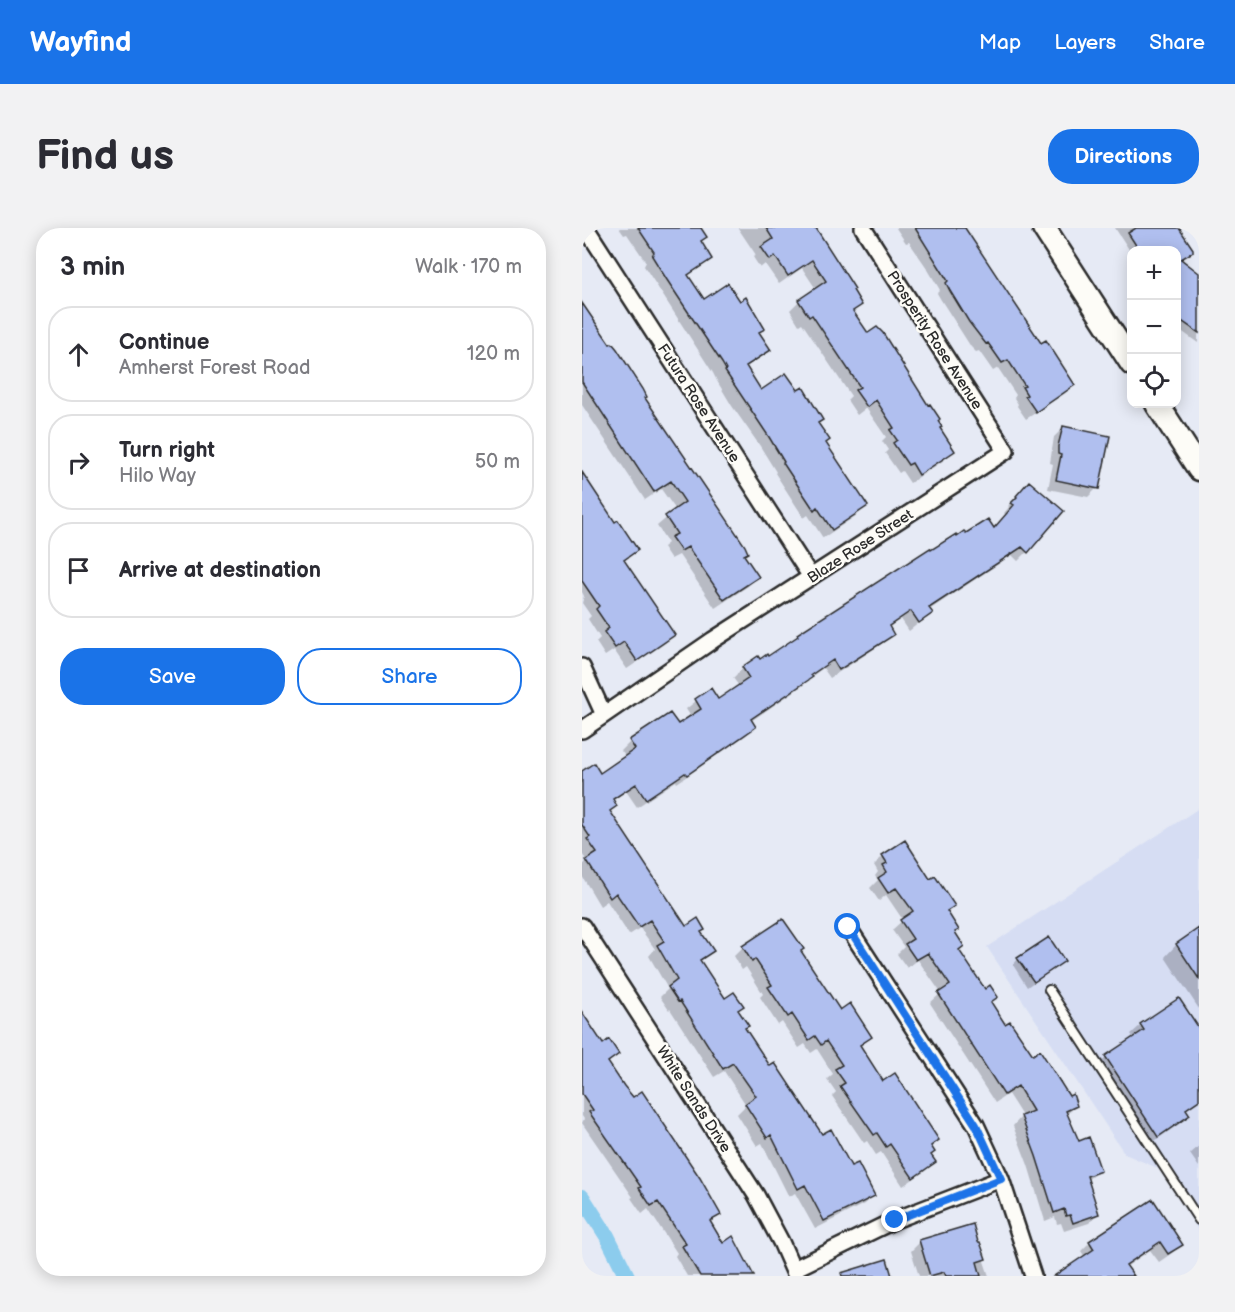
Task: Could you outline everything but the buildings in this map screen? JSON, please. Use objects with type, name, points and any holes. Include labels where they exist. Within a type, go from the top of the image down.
[{"type":"street","name":"Futura Rose Avenue","points":[[586,228],[811,577]]},
{"type":"street","name":"Prosperity Rose Avenue","points":[[863,228],[1006,452]]},
{"type":"street","points":[[1044,228],[1127,358]]},
{"type":"street","points":[[1160,408],[1199,469]]},
{"type":"street","name":"Blaze Rose Street","points":[[604,715],[713,640],[1006,452]]},
{"type":"street","points":[[582,667],[604,715],[582,730]]},
{"type":"street","name":"White Sands Drive","points":[[582,926],[756,1195],[795,1272]]},
{"type":"street","points":[[848,927],[976,1125],[1001,1179],[1033,1276]]},
{"type":"street","points":[[795,1272],[895,1220],[1001,1179]]},
{"type":"lane","points":[[1049,990],[1199,1220]]},
{"type":"shaded area","points":[[1199,808],[1199,1232],[1162,1170],[1125,1154],[987,947]]},
{"type":"waterway","points":[[582,1197],[607,1236],[627,1276]]},
{"type":"route","points":[[848,927],[976,1125],[1001,1179],[895,1220]]}]
